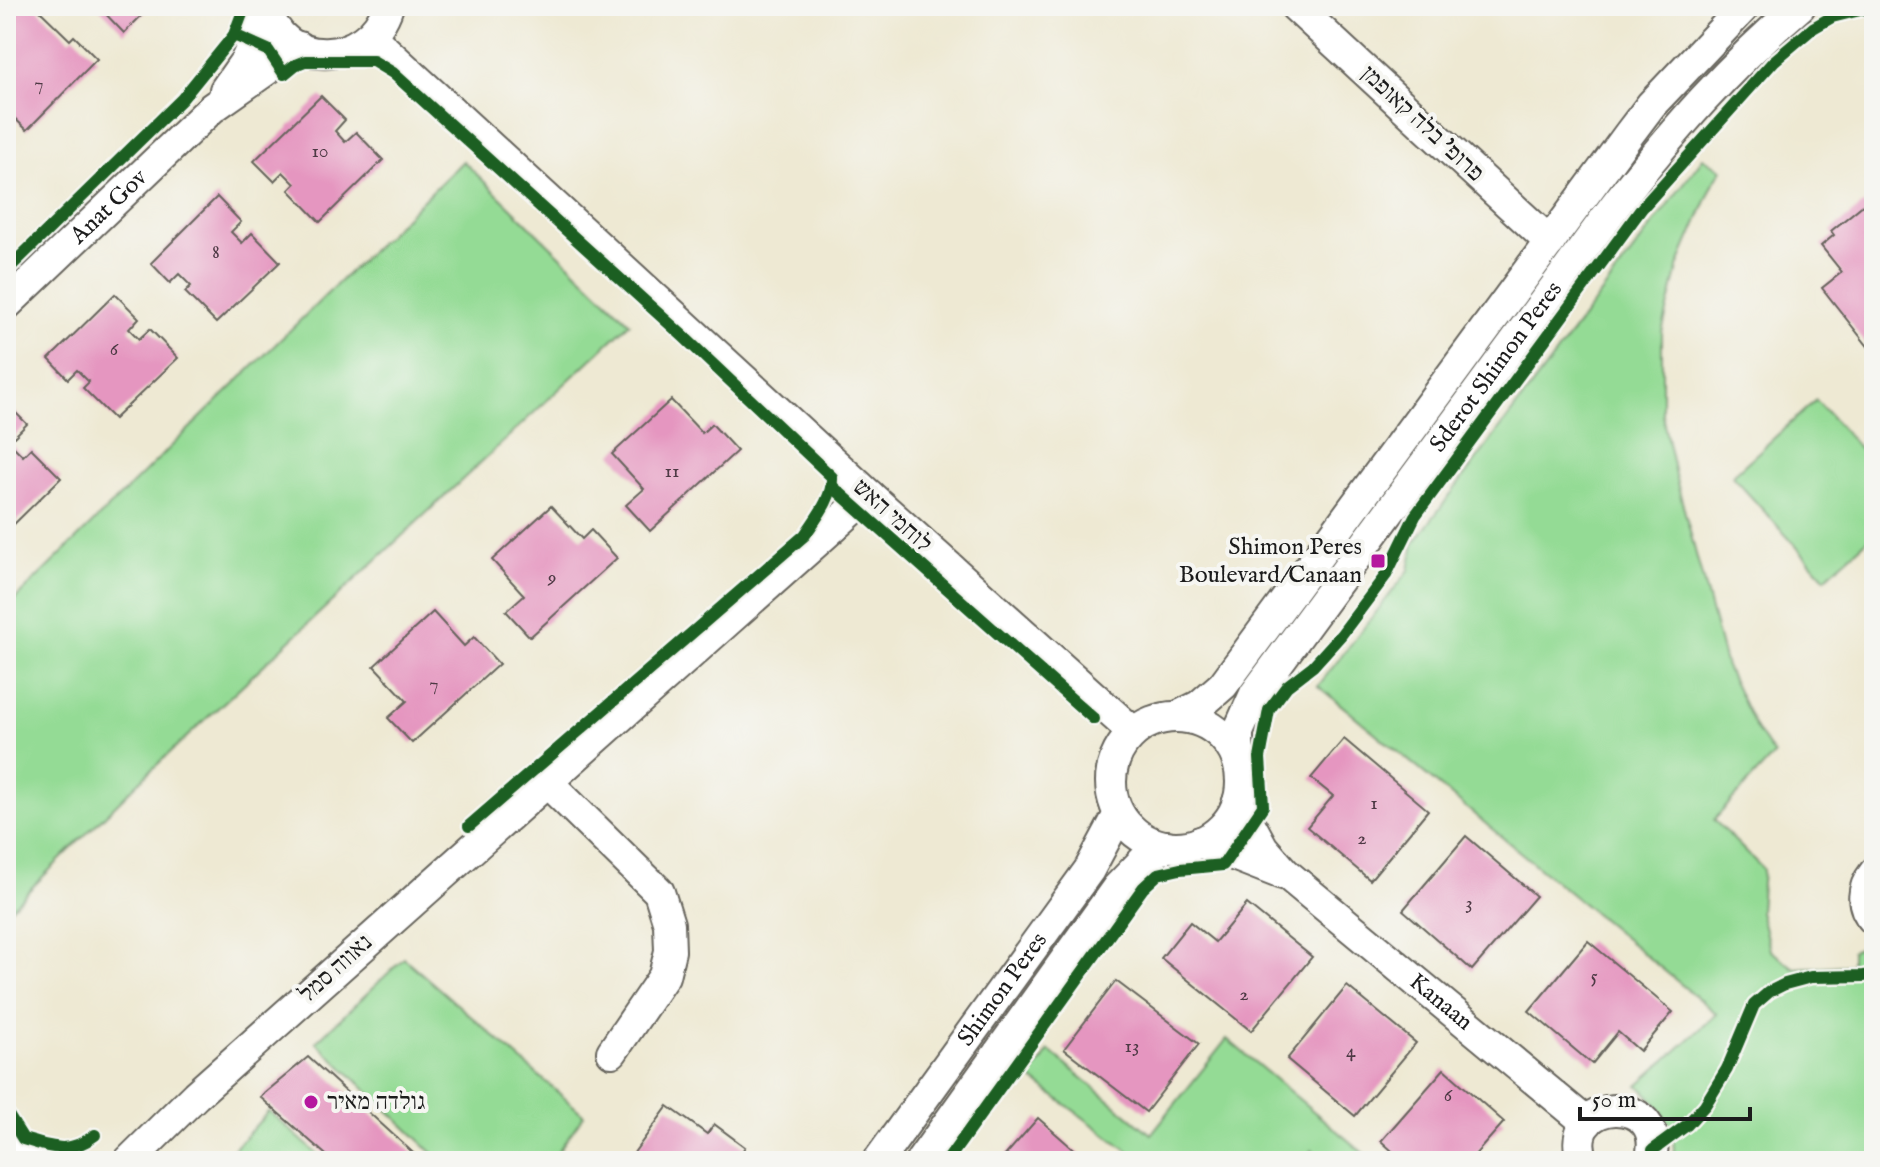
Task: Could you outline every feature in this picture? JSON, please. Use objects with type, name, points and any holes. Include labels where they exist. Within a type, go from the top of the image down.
[{"type":"street","points":[[267,9],[286,39],[299,47],[330,54],[345,51],[371,37],[388,6]]},
{"type":"street","name":"פרופ' בלה קאופמן","points":[[1295,6],[1550,242]]},
{"type":"street","name":"Sderot Shimon Peres","points":[[1179,716],[1215,694],[1238,666],[1651,105],[1745,6]]},
{"type":"street","name":"Sderot Shimon Peres","points":[[1238,758],[1238,732],[1255,694],[1597,230],[1695,107],[1729,70],[1793,12],[1815,6]]},
{"type":"street","name":"Anat Gov","points":[[212,108],[246,60],[267,9]]},
{"type":"street","name":"לוחמי האש","points":[[371,37],[869,495],[1133,732]]},
{"type":"street","name":"Anat Gov","points":[[6,305],[212,108],[299,47]]},
{"type":"street","name":"נאווה סמל","points":[[129,1161],[196,1095],[869,495]]},
{"type":"street","points":[[1179,716],[1208,724],[1228,741],[1238,758],[1242,776],[1234,813],[1223,828],[1191,846],[1167,846],[1140,836],[1119,814],[1112,798],[1110,780],[1120,747],[1133,732],[1162,718],[1179,716]]},
{"type":"street","points":[[547,782],[659,892],[669,924],[670,951],[664,976],[612,1052]]},
{"type":"street","name":"Kanaan","points":[[1238,802],[1263,848],[1295,880],[1587,1123]]},
{"type":"street","name":"Shimon Peres","points":[[878,1161],[1089,870],[1119,814]]},
{"type":"street","name":"Kanaan","points":[[1200,842],[1295,880]]},
{"type":"street","name":"Shimon Peres","points":[[928,1155],[1117,888],[1149,855],[1167,846]]},
{"type":"street","points":[[1874,873],[1864,894],[1864,905],[1874,920]]},
{"type":"street","points":[[1583,1161],[1579,1143],[1587,1123],[1607,1110],[1630,1111],[1640,1117],[1652,1138],[1650,1161]]},
{"type":"street","points":[[6,1137],[10,1144],[54,1161]]},
{"type":"green space","points":[[1703,158],[1722,170],[1679,264],[1662,332],[1662,414],[1726,667],[1756,729],[1774,755],[1714,820],[1763,869],[1760,911],[1770,950],[1794,968],[1851,965],[1851,951],[1874,942],[1874,1161],[1673,1161],[1673,1139],[1666,1119],[1638,1085],[1717,1014],[1318,686],[1409,570],[1414,543]]},
{"type":"green space","points":[[463,161],[630,323],[145,776],[6,913],[6,608]]},
{"type":"green space","points":[[1816,400],[1874,464],[1874,534],[1825,578],[1732,476]]},
{"type":"green space","points":[[404,958],[584,1115],[551,1161],[441,1161],[316,1042]]},
{"type":"green space","points":[[1227,1039],[1373,1161],[1325,1161],[1312,1150],[1304,1161],[1132,1161],[1135,1156],[1030,1078],[1049,1051],[1151,1134]]},
{"type":"green space","points":[[269,1111],[325,1161],[223,1161]]},
{"type":"building","points":[[21,6],[35,6],[70,40],[74,36],[97,59],[27,130],[6,110],[6,21]]},
{"type":"building","points":[[98,6],[151,6],[124,33]]},
{"type":"building","points":[[321,96],[345,120],[335,131],[345,142],[356,132],[383,160],[320,222],[289,190],[295,184],[283,172],[274,181],[254,161]]},
{"type":"building","points":[[217,197],[241,222],[231,232],[242,243],[252,233],[280,262],[216,323],[185,292],[191,286],[179,274],[170,283],[151,263]]},
{"type":"building","points":[[1869,200],[1874,206],[1874,354],[1822,288],[1842,272],[1821,246],[1834,235],[1831,231]]},
{"type":"building","points":[[115,294],[139,318],[129,329],[139,339],[150,329],[178,358],[114,419],[83,388],[89,382],[77,370],[68,379],[49,359]]},
{"type":"building","points":[[671,400],[702,433],[712,424],[737,451],[650,531],[626,505],[644,489],[612,454]]},
{"type":"building","points":[[6,403],[27,424],[9,442],[23,456],[31,448],[61,478],[6,532]]},
{"type":"building","points":[[551,506],[582,539],[591,530],[617,558],[530,637],[506,611],[524,595],[492,560]]},
{"type":"building","points":[[433,612],[464,646],[474,637],[499,664],[412,743],[388,718],[407,701],[374,666]]},
{"type":"building","points":[[1344,739],[1428,810],[1370,880],[1307,827],[1333,796],[1311,778]]},
{"type":"building","points":[[1466,836],[1536,896],[1472,970],[1403,910]]},
{"type":"building","points":[[1247,904],[1312,957],[1251,1031],[1161,958],[1190,922],[1215,942]]},
{"type":"building","points":[[1588,941],[1673,1012],[1640,1051],[1618,1032],[1592,1064],[1529,1011]]},
{"type":"building","points":[[1116,981],[1199,1044],[1146,1112],[1064,1049]]},
{"type":"building","points":[[1347,986],[1416,1043],[1355,1116],[1287,1059]]},
{"type":"building","points":[[308,1057],[422,1161],[333,1161],[260,1097]]},
{"type":"building","points":[[1444,1069],[1504,1122],[1473,1157],[1477,1161],[1403,1161],[1381,1141]]},
{"type":"building","points":[[668,1106],[707,1134],[714,1124],[745,1147],[735,1161],[628,1161]]},
{"type":"building","points":[[1038,1118],[1087,1161],[1006,1161],[1003,1158]]},
{"type":"cycle path","points":[[6,271],[182,99],[234,35],[245,6]]},
{"type":"cycle path","points":[[947,1161],[1143,888],[1158,874],[1223,865],[1263,806],[1260,758],[1269,710],[1287,686],[1313,666],[1341,635],[1386,575],[1415,516],[1642,208],[1774,61],[1813,28],[1832,17],[1864,9],[1874,10]]},
{"type":"cycle path","points":[[234,35],[268,50],[284,74],[305,61],[373,61],[393,73],[683,336],[832,477],[827,500],[805,535],[469,826]]},
{"type":"cycle path","points":[[833,487],[1094,719]]},
{"type":"cycle path","points":[[1653,1150],[1687,1125],[1705,1105],[1727,1069],[1754,1005],[1769,992],[1811,977],[1874,973]]},
{"type":"cycle path","points":[[6,1112],[23,1139],[43,1145],[69,1147],[95,1135]]},
{"type":"place","name":"Shimon Peres Boulevard/Canaan","points":[[1378,561]]},
{"type":"place","name":"גולדה מאיר","points":[[311,1102]]}]
